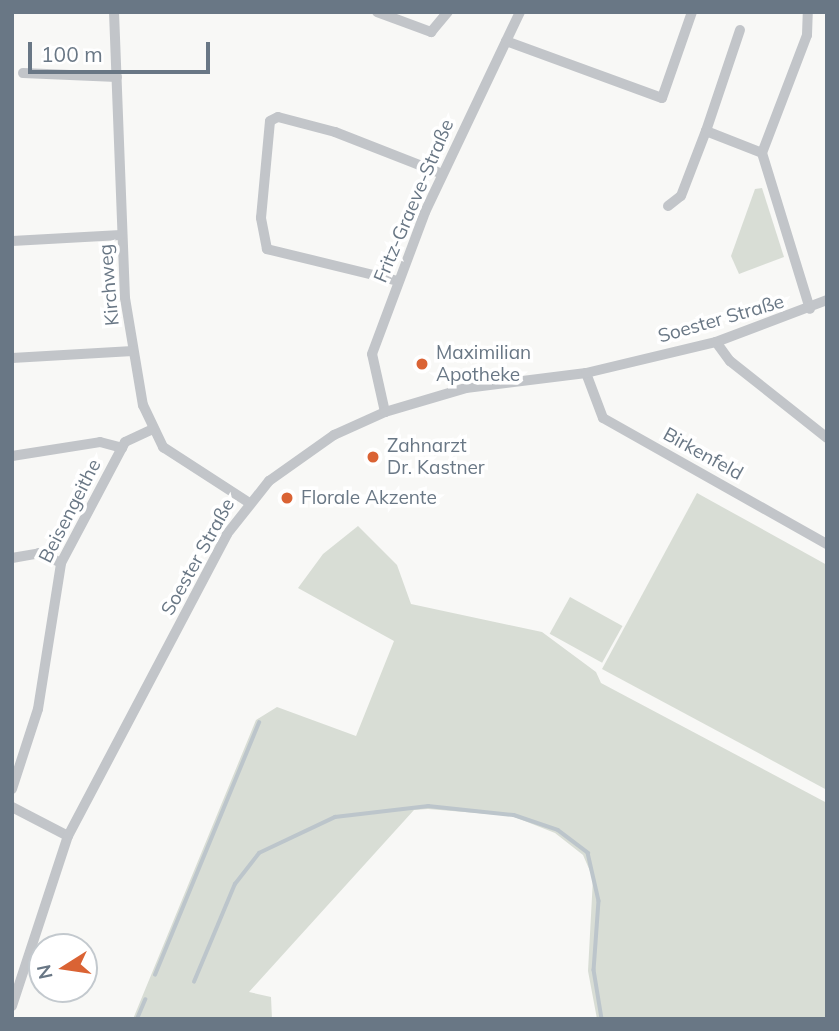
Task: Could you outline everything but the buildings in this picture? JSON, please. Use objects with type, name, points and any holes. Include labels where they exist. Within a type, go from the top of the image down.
[{"type":"street","name":"Kirchweg","points":[[114,12],[121,236],[133,351],[151,430]]},
{"type":"street","points":[[377,12],[431,32],[448,12]]},
{"type":"street","name":"Fritz-Graeve-Straße","points":[[385,412],[372,354],[398,281],[442,174],[520,12]]},
{"type":"street","points":[[506,41],[662,98],[692,12]]},
{"type":"street","points":[[808,12],[807,35],[762,153],[810,309]]},
{"type":"street","points":[[668,206],[681,197],[740,30]]},
{"type":"street","points":[[23,73],[117,77]]},
{"type":"street","points":[[398,281],[267,249],[261,218],[270,121],[278,117],[335,132],[442,174]]},
{"type":"street","points":[[706,131],[762,153]]},
{"type":"street","points":[[12,241],[121,236]]},
{"type":"street","name":"Soester Straße","points":[[12,1006],[68,836],[248,502],[306,453],[385,412],[466,388],[586,373],[716,341],[810,309],[827,300]]},
{"type":"street","points":[[716,341],[730,361],[827,438]]},
{"type":"street","points":[[12,358],[133,351]]},
{"type":"street","name":"Birkenfeld","points":[[586,373],[603,418],[827,544]]},
{"type":"street","points":[[151,430],[163,447],[248,502]]},
{"type":"street","name":"Beisengeithe","points":[[12,789],[38,709],[61,563],[122,448],[151,430]]},
{"type":"street","points":[[12,456],[100,442],[122,448]]},
{"type":"street","points":[[12,558],[38,553],[61,563]]},
{"type":"street","points":[[12,807],[68,836]]},
{"type":"shaded area","points":[[762,188],[784,257],[739,274],[731,256],[755,189]]},
{"type":"shaded area","points":[[697,493],[827,565],[827,790],[602,669]]},
{"type":"shaded area","points":[[358,526],[397,565],[411,604],[542,632],[596,672],[601,683],[827,803],[827,1019],[597,1019],[588,971],[593,878],[583,855],[555,833],[512,816],[428,809],[414,810],[249,992],[271,997],[272,1019],[133,1019],[256,720],[277,707],[356,736],[394,641],[298,588],[323,554]]},
{"type":"shaded area","points":[[570,597],[622,626],[602,663],[550,634]]},
{"type":"waterway","points":[[155,975],[259,723]]},
{"type":"waterway","points":[[194,982],[235,884],[259,853],[335,817],[428,806],[514,815],[558,830],[588,853],[599,901],[594,970],[602,1019]]},
{"type":"waterway","points":[[137,1019],[145,1000]]},
{"type":"place","name":"Maximilian Apotheke","points":[[422,364]]},
{"type":"place","name":"Zahnarzt Dr. Kastner","points":[[373,457]]},
{"type":"place","name":"Florale Akzente","points":[[287,498]]}]
